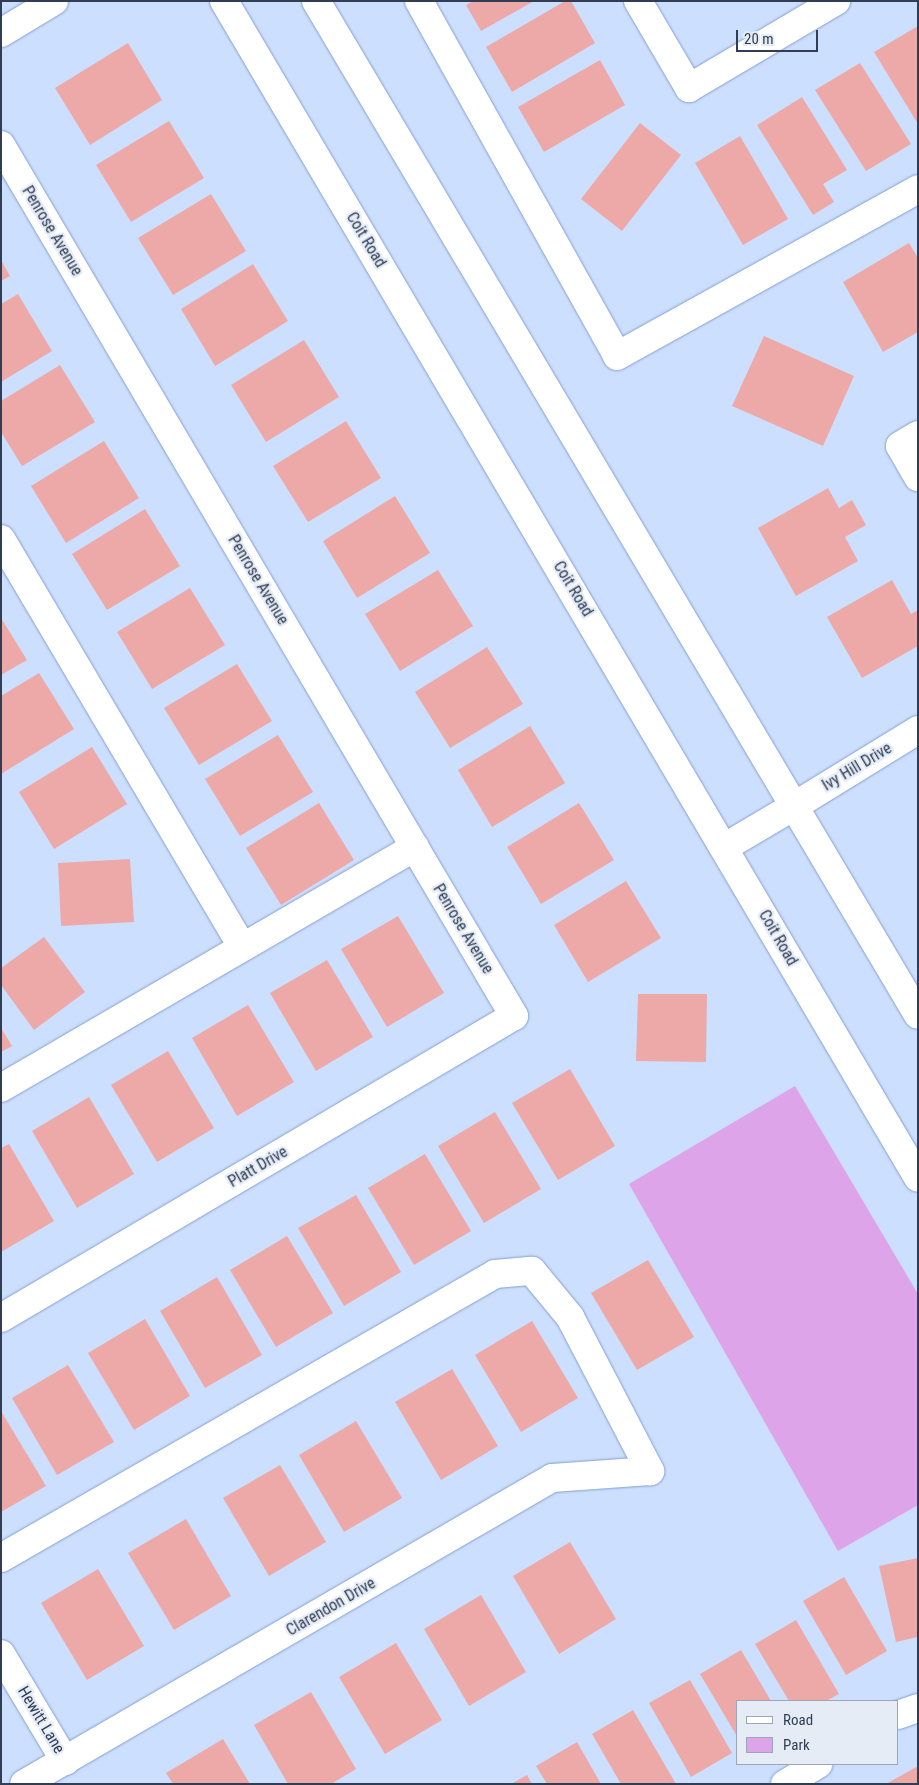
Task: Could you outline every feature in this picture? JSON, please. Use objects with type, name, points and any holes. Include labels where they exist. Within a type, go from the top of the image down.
[{"type":"street","points":[[1,33],[54,1]]},
{"type":"street","name":"Coit Road","points":[[224,1],[726,847],[918,1178]]},
{"type":"street","points":[[316,1],[796,805],[918,1015]]},
{"type":"street","points":[[419,1],[617,356],[918,189]]},
{"type":"street","points":[[638,1],[689,88],[795,11],[836,1]]},
{"type":"street","name":"Penrose Avenue","points":[[1,144],[514,1016]]},
{"type":"street","points":[[909,440],[918,477]]},
{"type":"street","points":[[1,538],[242,947]]},
{"type":"street","name":"Ivy Hill Drive","points":[[726,847],[918,730]]},
{"type":"street","points":[[1,1088],[415,847]]},
{"type":"street","name":"Platt Drive","points":[[1,1318],[514,1016]]},
{"type":"street","name":"Clarendon Drive","points":[[1,1558],[495,1274],[532,1271],[570,1317],[650,1471],[552,1478],[24,1784]]},
{"type":"street","name":"Hewitt Lane","points":[[1,1654],[64,1761]]},
{"type":"street","points":[[899,1715],[918,1708]]},
{"type":"street","points":[[785,1784],[816,1765]]},
{"type":"green space","points":[[795,1086],[918,1294],[918,1505],[838,1551],[629,1184]]},
{"type":"building","points":[[473,1],[534,1],[481,31],[466,5]]},
{"type":"building","points":[[565,1],[571,1],[595,43],[512,92],[486,47]]},
{"type":"building","points":[[918,26],[918,124],[874,52]]},
{"type":"building","points":[[128,43],[162,100],[90,145],[55,88]]},
{"type":"building","points":[[600,60],[625,105],[544,152],[518,107]]},
{"type":"building","points":[[860,63],[911,144],[866,171],[815,90]]},
{"type":"building","points":[[802,97],[847,170],[823,184],[834,202],[813,215],[757,125]]},
{"type":"building","points":[[169,121],[204,178],[131,222],[96,165]]},
{"type":"building","points":[[640,123],[681,155],[622,231],[581,199]]},
{"type":"building","points":[[740,136],[788,219],[743,245],[695,163]]},
{"type":"building","points":[[211,194],[246,251],[173,295],[138,238]]},
{"type":"building","points":[[909,243],[918,258],[918,332],[883,352],[843,282]]},
{"type":"building","points":[[1,260],[10,276],[1,281]]},
{"type":"building","points":[[253,264],[288,321],[215,366],[181,309]]},
{"type":"building","points":[[18,294],[52,351],[1,382],[1,304]]},
{"type":"building","points":[[764,336],[854,376],[823,446],[732,406]]},
{"type":"building","points":[[304,340],[339,397],[266,442],[231,385]]},
{"type":"building","points":[[60,365],[95,422],[22,466],[1,432],[1,401]]},
{"type":"building","points":[[346,421],[381,478],[308,522],[273,466]]},
{"type":"building","points":[[104,441],[139,498],[66,543],[31,486]]},
{"type":"building","points":[[828,488],[839,508],[852,500],[866,525],[845,537],[858,561],[796,596],[758,528]]},
{"type":"building","points":[[395,496],[430,553],[357,598],[323,541]]},
{"type":"building","points":[[145,509],[180,566],[107,610],[72,554]]},
{"type":"building","points":[[438,570],[473,626],[400,671],[365,614]]},
{"type":"building","points":[[892,580],[911,614],[918,610],[918,646],[862,678],[827,617]]},
{"type":"building","points":[[190,588],[225,645],[152,689],[117,632]]},
{"type":"building","points":[[1,618],[27,660],[1,675]]},
{"type":"building","points":[[487,647],[523,704],[450,748],[415,692]]},
{"type":"building","points":[[237,664],[272,721],[199,765],[164,708]]},
{"type":"building","points":[[39,673],[74,729],[1,774],[1,696]]},
{"type":"building","points":[[530,726],[565,783],[492,827],[458,770]]},
{"type":"building","points":[[278,735],[313,792],[240,836],[205,779]]},
{"type":"building","points":[[92,747],[127,804],[54,849],[19,792]]},
{"type":"building","points":[[319,803],[354,860],[281,905],[246,848]]},
{"type":"building","points":[[579,803],[614,860],[541,904],[507,847]]},
{"type":"building","points":[[130,859],[134,922],[61,926],[58,863]]},
{"type":"building","points":[[626,881],[661,938],[588,982],[554,925]]},
{"type":"building","points":[[398,916],[444,993],[387,1027],[341,949]]},
{"type":"building","points":[[44,937],[85,992],[34,1030],[1,985],[1,968]]},
{"type":"building","points":[[327,960],[373,1037],[316,1071],[270,993]]},
{"type":"building","points":[[638,994],[707,994],[706,1062],[636,1061]]},
{"type":"building","points":[[248,1005],[294,1082],[237,1116],[192,1038]]},
{"type":"building","points":[[1,1028],[12,1046],[1,1052]]},
{"type":"building","points":[[168,1051],[214,1128],[157,1162],[111,1085]]},
{"type":"building","points":[[570,1069],[615,1146],[558,1180],[512,1103]]},
{"type":"building","points":[[89,1097],[134,1174],[77,1208],[32,1131]]},
{"type":"building","points":[[495,1112],[541,1189],[484,1223],[438,1146]]},
{"type":"building","points":[[9,1144],[54,1221],[1,1252],[1,1148]]},
{"type":"building","points":[[425,1154],[471,1231],[414,1265],[368,1188]]},
{"type":"building","points":[[356,1195],[401,1272],[344,1306],[298,1228]]},
{"type":"building","points":[[287,1236],[333,1313],[276,1347],[230,1270]]},
{"type":"building","points":[[648,1260],[694,1337],[637,1370],[591,1293]]},
{"type":"building","points":[[217,1277],[262,1355],[205,1388],[160,1311]]},
{"type":"building","points":[[145,1319],[190,1396],[134,1430],[88,1353]]},
{"type":"building","points":[[532,1321],[578,1398],[521,1432],[475,1355]]},
{"type":"building","points":[[68,1365],[114,1442],[57,1475],[12,1398]]},
{"type":"building","points":[[452,1369],[498,1446],[441,1480],[395,1402]]},
{"type":"building","points":[[1,1411],[46,1486],[1,1512]]},
{"type":"building","points":[[356,1421],[402,1498],[344,1532],[299,1455]]},
{"type":"building","points":[[280,1465],[326,1542],[269,1576],[223,1498]]},
{"type":"building","points":[[186,1519],[231,1596],[174,1630],[128,1553]]},
{"type":"building","points":[[570,1542],[616,1619],[559,1654],[513,1576]]},
{"type":"building","points":[[918,1558],[918,1637],[896,1642],[879,1566]]},
{"type":"building","points":[[98,1569],[144,1646],[87,1680],[41,1603]]},
{"type":"building","points":[[844,1577],[887,1651],[846,1675],[803,1601]]},
{"type":"building","points":[[481,1595],[526,1672],[469,1706],[424,1629]]},
{"type":"building","points":[[796,1620],[839,1694],[828,1700],[788,1700],[755,1644]]},
{"type":"building","points":[[396,1643],[442,1720],[385,1754],[339,1677]]},
{"type":"building","points":[[741,1650],[770,1700],[736,1700],[736,1735],[700,1674]]},
{"type":"building","points":[[690,1680],[732,1753],[691,1777],[649,1703]]},
{"type":"building","points":[[311,1692],[356,1769],[331,1784],[288,1784],[254,1725]]},
{"type":"building","points":[[633,1710],[676,1784],[621,1784],[592,1734]]},
{"type":"building","points":[[223,1739],[250,1784],[173,1784],[166,1773]]},
{"type":"building","points":[[577,1742],[601,1784],[547,1784],[536,1766]]},
{"type":"building","points":[[918,1766],[918,1784],[886,1784]]},
{"type":"building","points":[[527,1775],[532,1784],[511,1784]]}]
